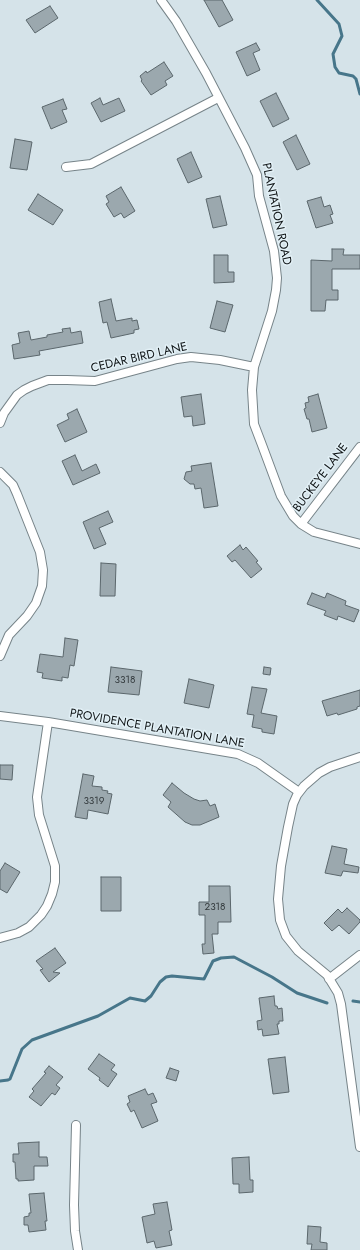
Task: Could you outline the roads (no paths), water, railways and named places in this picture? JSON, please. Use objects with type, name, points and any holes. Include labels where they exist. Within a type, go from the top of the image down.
[{"type":"street","name":"PLANTATION ROAD","points":[[161,0],[180,27],[245,148],[257,175],[259,196],[274,251],[277,278],[275,299],[254,367],[252,390],[254,424],[281,496],[292,514],[301,524],[314,532],[360,544]]},
{"type":"street","points":[[66,167],[91,164],[218,98]]},
{"type":"street","name":"CEDAR BIRD LANE","points":[[0,423],[4,413],[17,396],[24,390],[48,380],[95,381],[177,359],[190,357],[220,360],[254,367]]},
{"type":"street","name":"BUCKEYE LANE","points":[[301,524],[360,446]]},
{"type":"street","points":[[0,472],[13,485],[17,494],[40,552],[43,570],[42,586],[36,603],[27,616],[9,635],[0,656]]},
{"type":"street","name":"PROVIDENCE PLANTATION LANE","points":[[0,716],[48,722],[238,754],[258,763],[299,792]]},
{"type":"street","points":[[0,938],[18,933],[28,927],[41,915],[47,906],[55,882],[55,866],[39,815],[36,797],[48,722]]},
{"type":"street","points":[[360,757],[330,767],[319,773],[299,792],[294,804],[287,834],[279,887],[278,911],[282,929],[292,945],[321,970],[338,993],[341,1004],[360,1147]]},
{"type":"street","points":[[329,979],[360,955]]},
{"type":"street","points":[[76,1125],[74,1205],[75,1232],[78,1250]]},
{"type":"waterway","points":[[317,0],[339,24],[342,36],[333,54],[335,67],[339,73],[353,76],[356,79],[360,94]]},
{"type":"waterway","points":[[0,1081],[10,1079],[22,1049],[32,1040],[98,1016],[130,998],[145,1001],[151,996],[160,982],[166,977],[172,976],[204,979],[213,961],[221,958],[234,957],[272,977],[297,993],[327,1003]]},
{"type":"waterway","points":[[353,1001],[360,1002]]}]
